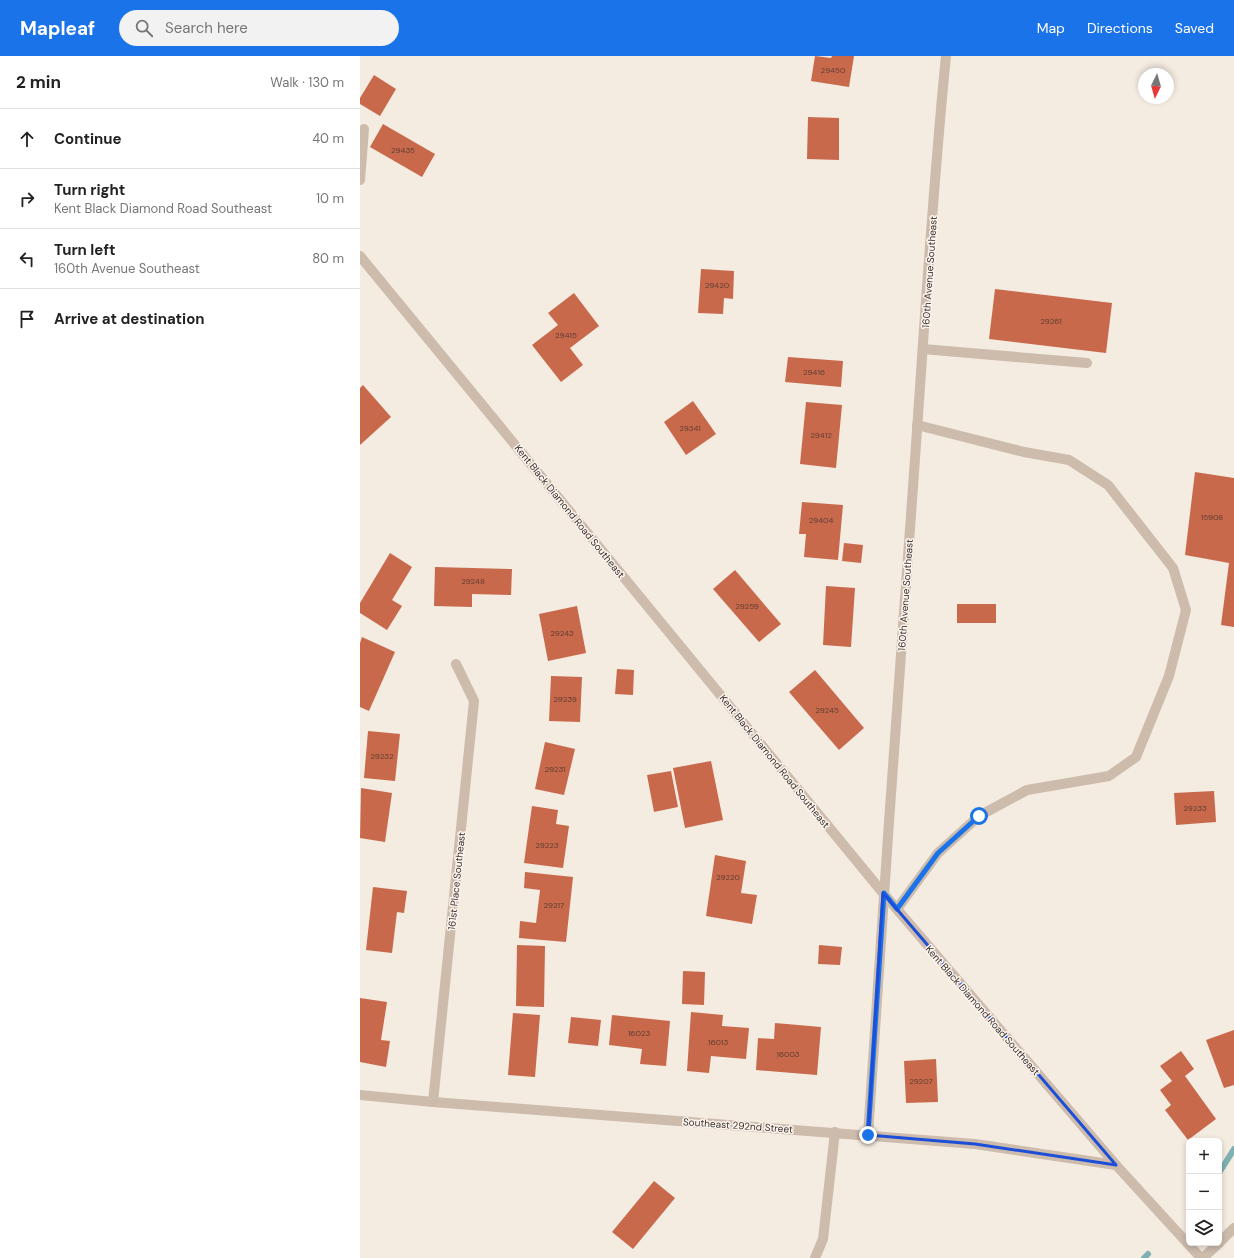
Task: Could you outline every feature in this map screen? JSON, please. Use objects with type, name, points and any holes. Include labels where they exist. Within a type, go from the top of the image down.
[{"type":"street","name":"160th Avenue Southeast","points":[[868,1135],[917,425],[946,56]]},
{"type":"street","points":[[360,180],[364,129]]},
{"type":"street","name":"Kent Black Diamond Road Southeast","points":[[360,256],[897,909],[1116,1165],[1202,1258]]},
{"type":"street","points":[[923,349],[1087,363]]},
{"type":"street","points":[[897,909],[938,853],[979,816],[1027,790],[1109,776],[1136,757],[1169,676],[1186,610],[1173,568],[1108,485],[1068,460],[1024,452],[917,425]]},
{"type":"street","name":"161st Place Southeast","points":[[433,1102],[474,701],[456,664]]},
{"type":"street","name":"Southeast 292nd Street","points":[[360,1094],[433,1102],[975,1144],[1116,1165]]},
{"type":"street","points":[[815,1258],[823,1239],[835,1132]]},
{"type":"street","points":[[1222,1240],[1234,1228]]},
{"type":"street","points":[[1202,1258],[1216,1246]]},
{"type":"highlighted area","points":[[883,893],[1116,1165],[975,1144],[868,1135]]},
{"type":"building","points":[[815,56],[831,58],[832,56],[854,56],[849,87],[811,81]]},
{"type":"building","points":[[374,75],[396,89],[380,116],[360,104],[360,98]]},
{"type":"building","points":[[808,117],[839,118],[839,160],[807,159]]},
{"type":"building","points":[[383,124],[435,154],[422,177],[370,147]]},
{"type":"building","points":[[701,269],[734,271],[733,299],[724,298],[723,314],[698,313]]},
{"type":"building","points":[[995,289],[1112,303],[1106,353],[989,339]]},
{"type":"building","points":[[574,293],[599,326],[570,348],[583,365],[561,382],[532,345],[558,325],[548,313]]},
{"type":"building","points":[[788,357],[843,361],[841,387],[785,382]]},
{"type":"building","points":[[363,385],[391,417],[360,445],[360,388]]},
{"type":"building","points":[[693,401],[716,434],[686,455],[664,422]]},
{"type":"building","points":[[806,402],[842,405],[836,468],[800,464]]},
{"type":"building","points":[[1195,472],[1234,478],[1234,627],[1221,625],[1229,563],[1185,555]]},
{"type":"building","points":[[802,502],[843,505],[838,560],[804,557],[806,534],[799,534]]},
{"type":"building","points":[[844,543],[863,545],[861,563],[842,561]]},
{"type":"building","points":[[390,553],[412,567],[392,600],[402,606],[387,630],[360,613],[360,603]]},
{"type":"building","points":[[435,567],[512,569],[511,595],[472,594],[472,607],[434,606]]},
{"type":"building","points":[[735,570],[781,624],[759,642],[713,589]]},
{"type":"building","points":[[826,586],[855,588],[851,647],[823,645]]},
{"type":"building","points":[[957,604],[996,604],[996,623],[957,623]]},
{"type":"building","points":[[577,606],[586,653],[548,661],[539,614]]},
{"type":"building","points":[[362,637],[395,652],[369,711],[360,707],[360,643]]},
{"type":"building","points":[[617,669],[634,670],[633,695],[615,694]]},
{"type":"building","points":[[815,670],[864,728],[839,750],[789,692]]},
{"type":"building","points":[[551,676],[582,677],[580,722],[549,721]]},
{"type":"building","points":[[368,731],[400,734],[395,781],[364,778]]},
{"type":"building","points":[[545,742],[575,749],[564,795],[535,789]]},
{"type":"building","points":[[711,761],[723,820],[685,828],[673,768]]},
{"type":"building","points":[[671,771],[678,807],[654,812],[647,775]]},
{"type":"building","points":[[361,788],[392,793],[385,842],[360,838]]},
{"type":"building","points":[[1214,791],[1216,822],[1176,825],[1174,793]]},
{"type":"building","points":[[532,806],[558,810],[556,824],[569,826],[563,868],[524,863]]},
{"type":"building","points":[[715,855],[746,861],[741,893],[757,895],[752,924],[706,916]]},
{"type":"building","points":[[525,872],[573,877],[566,942],[519,938],[520,921],[536,923],[540,890],[524,888]]},
{"type":"building","points":[[373,887],[407,891],[404,913],[397,912],[392,953],[366,950]]},
{"type":"building","points":[[517,945],[545,946],[544,1007],[516,1006]]},
{"type":"building","points":[[819,945],[842,947],[840,965],[818,964]]},
{"type":"building","points":[[683,971],[705,972],[704,1005],[682,1004]]},
{"type":"building","points":[[360,998],[387,1002],[381,1040],[390,1041],[386,1067],[360,1062]]},
{"type":"building","points":[[691,1012],[723,1015],[722,1026],[749,1028],[746,1059],[711,1056],[709,1073],[687,1071]]},
{"type":"building","points":[[513,1013],[540,1015],[535,1077],[508,1075]]},
{"type":"building","points":[[612,1015],[670,1021],[666,1066],[640,1064],[642,1049],[609,1045]]},
{"type":"building","points":[[571,1017],[601,1020],[598,1046],[568,1043]]},
{"type":"building","points":[[775,1023],[821,1027],[817,1075],[756,1070],[758,1038],[774,1039]]},
{"type":"building","points":[[1234,1030],[1234,1085],[1224,1088],[1206,1040]]},
{"type":"building","points":[[1181,1051],[1194,1069],[1185,1076],[1216,1119],[1191,1138],[1186,1138],[1165,1110],[1171,1105],[1160,1090],[1172,1081],[1160,1066]]},
{"type":"building","points":[[936,1059],[938,1102],[906,1103],[904,1061]]},
{"type":"building","points":[[654,1181],[675,1198],[633,1249],[612,1232]]},
{"type":"waterway","points":[[1222,1168],[1234,1149]]},
{"type":"waterway","points":[[1144,1258],[1148,1254]]},
{"type":"route","points":[[868,1135],[884,893],[897,909],[938,853],[979,816]]}]
